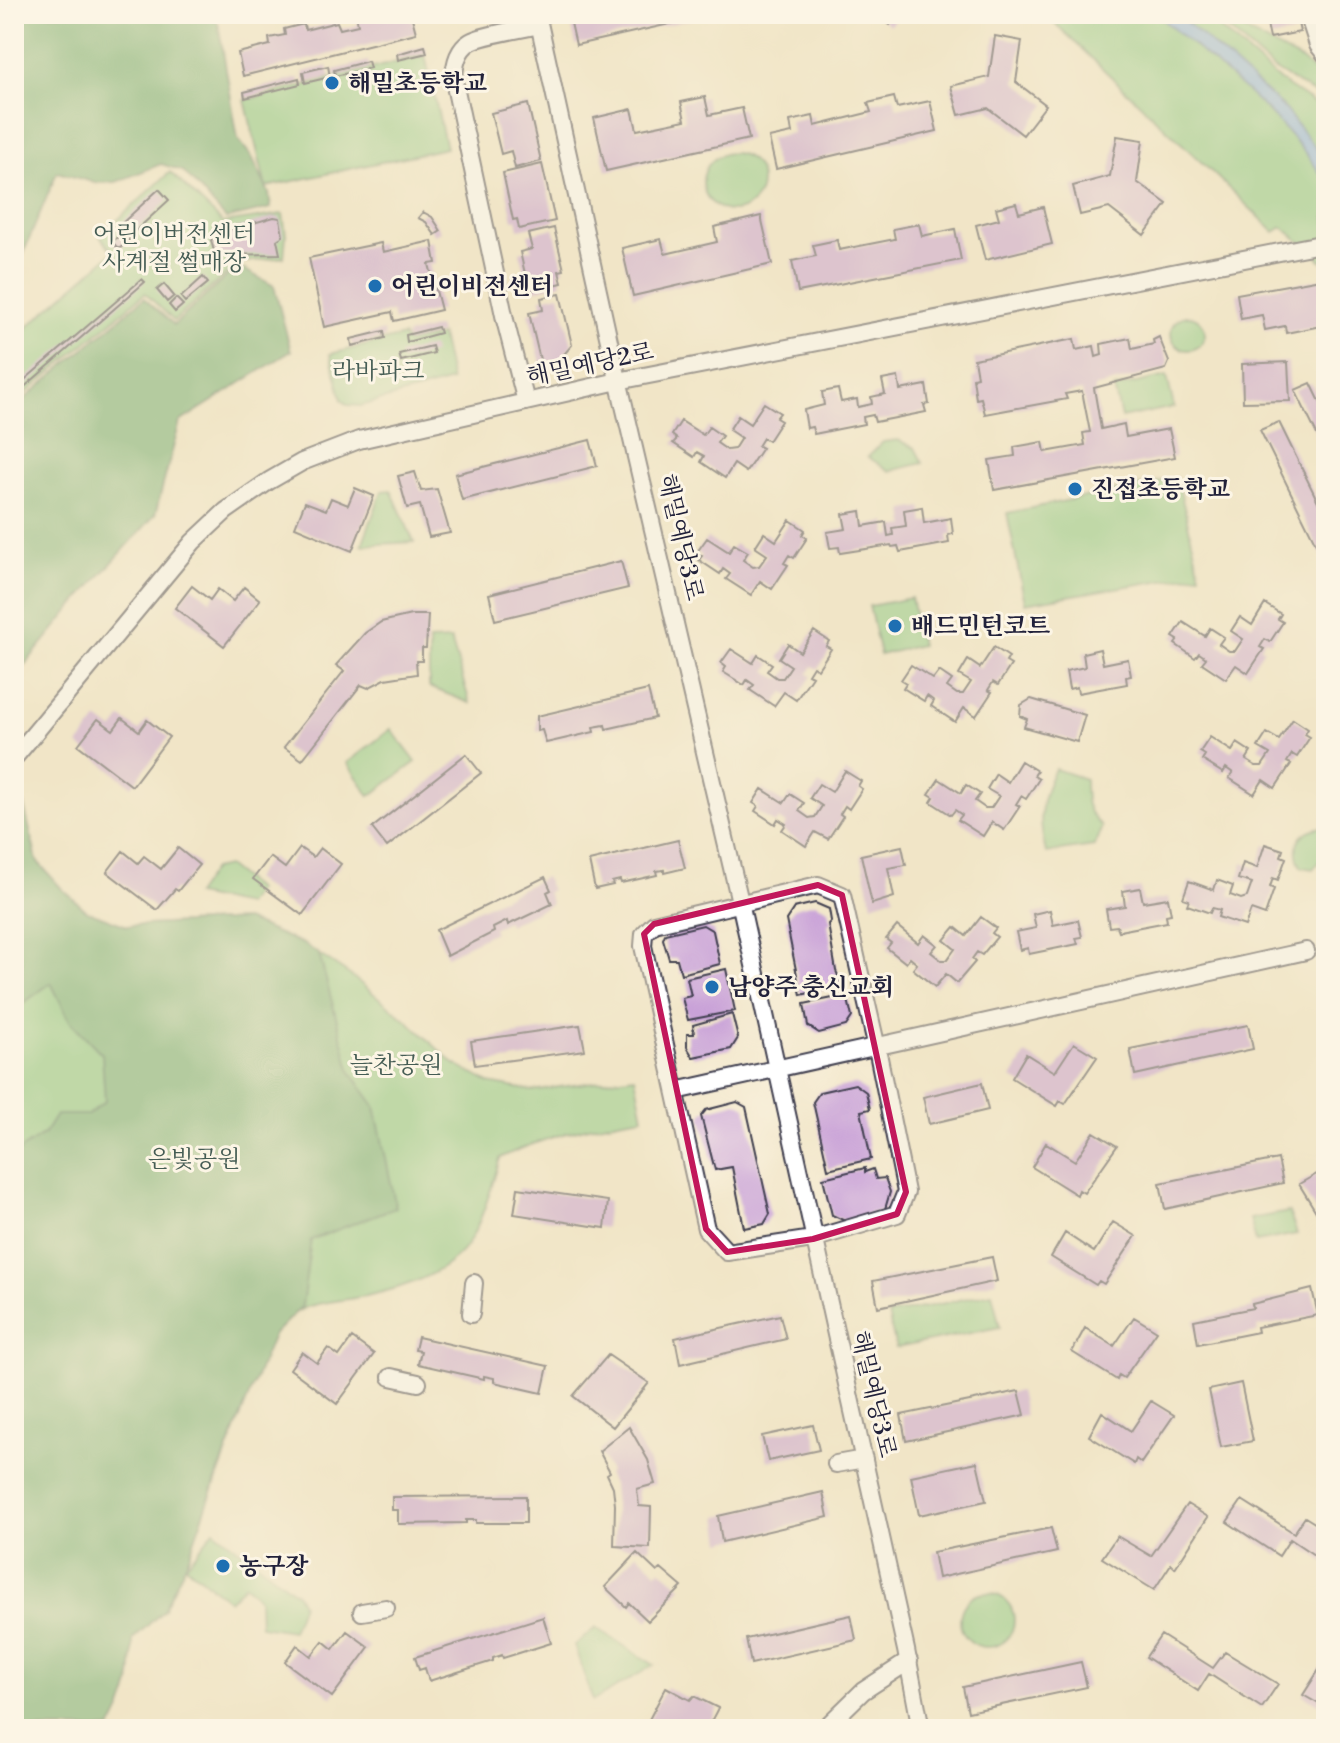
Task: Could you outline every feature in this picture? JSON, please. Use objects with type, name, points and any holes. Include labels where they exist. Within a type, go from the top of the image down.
[{"type":"street","points":[[1308,14],[1318,45],[1326,55]]},
{"type":"street","points":[[526,402],[502,305],[454,81],[454,67],[457,58],[471,41],[538,20]]},
{"type":"street","name":"해밀예당3로","points":[[538,20],[618,381],[740,902],[909,1661],[921,1729]]},
{"type":"street","name":"해밀예당2로","points":[[14,758],[193,542],[226,511],[302,462],[359,440],[618,381],[1326,243]]},
{"type":"street","points":[[818,885],[842,895],[906,1192],[897,1214],[813,1239],[727,1252],[706,1229],[643,946],[644,934],[654,924],[740,902],[818,885]]},
{"type":"street","points":[[676,1091],[1306,951]]},
{"type":"street","points":[[471,1314],[474,1283]]},
{"type":"street","points":[[391,1377],[418,1383]]},
{"type":"street","points":[[836,1464],[864,1459]]},
{"type":"street","points":[[362,1612],[386,1608]]},
{"type":"street","points":[[824,1729],[863,1691],[909,1661]]},
{"type":"highlighted area","points":[[818,885],[842,895],[906,1192],[897,1214],[813,1239],[727,1252],[706,1229],[644,934],[654,924]]},
{"type":"green space","points":[[14,14],[206,14],[218,22],[238,139],[252,157],[269,193],[271,208],[226,219],[183,171],[161,164],[116,182],[96,183],[57,172],[14,276]]},
{"type":"green space","points":[[1045,14],[1203,14],[1280,81],[1326,111],[1326,264],[1283,227],[1275,232]]},
{"type":"green space","points":[[1211,14],[1227,14],[1249,33],[1303,61],[1326,84],[1324,99],[1273,69]]},
{"type":"green space","points":[[425,55],[446,148],[266,187],[245,100]]},
{"type":"green space","points":[[732,153],[753,161],[761,182],[753,203],[732,211],[711,203],[703,182],[711,161]]},
{"type":"green space","name":"어린이버전센터 사계절 썰매장","points":[[170,172],[223,223],[283,214],[286,235],[284,257],[238,263],[174,321],[145,293],[14,403],[14,339],[113,252],[100,236]]},
{"type":"green space","points":[[238,266],[274,286],[291,351],[180,422],[155,515],[14,678],[14,408],[144,298],[174,325]]},
{"type":"green space","points":[[1188,316],[1200,321],[1205,333],[1200,345],[1188,350],[1176,345],[1171,333],[1176,321]]},
{"type":"green space","name":"라바파크","points":[[441,335],[451,381],[361,406],[348,405],[342,400],[330,354],[403,336],[407,343]]},
{"type":"green space","points":[[1167,376],[1174,407],[1121,418],[1114,388]]},
{"type":"green space","points":[[898,440],[915,448],[923,463],[890,471],[868,457],[883,442]]},
{"type":"green space","points":[[1177,478],[1200,574],[1025,603],[1007,513]]},
{"type":"green space","points":[[391,490],[414,542],[362,545],[382,491]]},
{"type":"green space","name":"배드민턴코트","points":[[911,598],[921,645],[880,655],[869,606]]},
{"type":"green space","points":[[451,640],[470,703],[429,687],[429,641]]},
{"type":"green space","points":[[391,729],[416,762],[370,796],[347,763]]},
{"type":"green space","points":[[1055,769],[1085,779],[1087,805],[1102,827],[1094,846],[1046,853],[1042,810]]},
{"type":"green space","name":"은빛공원","points":[[18,780],[37,861],[87,911],[127,926],[245,920],[303,944],[350,975],[407,1020],[453,1063],[489,1083],[532,1091],[635,1076],[643,1117],[570,1132],[500,1158],[475,1230],[453,1260],[411,1283],[379,1293],[308,1307],[283,1323],[262,1358],[196,1535],[163,1611],[14,1613],[14,785]]},
{"type":"green space","name":"은빛공원","points":[[18,780],[37,861],[87,911],[127,926],[245,920],[303,944],[319,954],[351,1072],[375,1106],[396,1207],[311,1240],[302,1306],[273,1335],[188,1559],[163,1611],[133,1639],[130,1686],[111,1729],[14,1729],[14,1154],[44,1134],[56,1115],[88,1115],[105,1101],[102,1054],[70,1021],[51,983],[14,1010],[14,785]]},
{"type":"green space","points":[[1326,827],[1325,854],[1313,869],[1301,867],[1297,851],[1300,839],[1310,830]]},
{"type":"green space","points":[[227,866],[257,890],[246,905],[195,895],[213,869]]},
{"type":"green space","points":[[1289,1212],[1297,1234],[1256,1242],[1250,1219]]},
{"type":"green space","points":[[992,1293],[1000,1327],[896,1348],[888,1315]]},
{"type":"green space","points":[[214,1530],[296,1593],[302,1604],[292,1631],[260,1626],[259,1599],[245,1584],[229,1601],[186,1566]]},
{"type":"green space","points":[[987,1593],[1006,1601],[1014,1620],[1006,1639],[987,1647],[968,1639],[960,1620],[968,1601]]},
{"type":"green space","points":[[596,1628],[654,1665],[593,1701],[574,1645]]},
{"type":"water","points":[[1156,14],[1177,14],[1282,106],[1326,161],[1326,182],[1290,134],[1269,113]]},
{"type":"building","name":"해밀초등학교","points":[[356,14],[386,14],[387,17],[411,14],[416,33],[243,76],[238,53],[270,45],[269,38],[285,35],[284,29],[304,24],[305,30],[337,22],[340,29],[358,25]]},
{"type":"building","points":[[569,14],[710,14],[710,15],[576,45]]},
{"type":"building","points":[[875,14],[899,14],[890,25]]},
{"type":"building","points":[[1296,14],[1300,32],[1270,38],[1265,15]]},
{"type":"building","points":[[995,36],[1022,41],[1016,82],[1046,105],[1023,135],[988,108],[959,115],[951,86],[989,77]]},
{"type":"building","points":[[425,46],[427,53],[398,60],[397,54]]},
{"type":"building","points":[[368,61],[370,68],[335,76],[334,70]]},
{"type":"building","points":[[328,66],[330,77],[305,83],[303,72]]},
{"type":"building","points":[[299,78],[300,84],[245,98],[244,92]]},
{"type":"building","points":[[705,97],[709,115],[742,108],[749,139],[606,171],[594,118],[632,109],[637,130],[685,120],[681,102]]},
{"type":"building","points":[[894,97],[897,108],[930,101],[937,131],[776,169],[769,138],[792,133],[790,121],[813,116],[815,126],[871,112],[868,103]]},
{"type":"building","points":[[528,104],[541,161],[515,168],[511,151],[501,154],[491,113]]},
{"type":"building","points":[[1117,136],[1143,140],[1137,182],[1167,204],[1144,235],[1109,208],[1080,215],[1073,186],[1110,176]]},
{"type":"building","points":[[542,164],[555,221],[519,229],[517,219],[513,220],[503,173]]},
{"type":"building","points":[[159,189],[169,200],[130,236],[120,225]]},
{"type":"building","points":[[1016,203],[1019,213],[1043,207],[1052,244],[985,260],[976,225],[999,219],[996,208]]},
{"type":"building","points":[[423,212],[432,217],[441,231],[435,235],[426,222],[418,218]]},
{"type":"building","points":[[761,216],[772,264],[633,296],[622,248],[661,239],[665,254],[717,242],[714,227]]},
{"type":"building","points":[[280,218],[283,236],[277,240],[280,254],[215,255],[211,240],[226,231]]},
{"type":"building","points":[[919,224],[922,236],[955,229],[961,260],[798,292],[792,261],[816,256],[813,245],[837,240],[839,250],[895,239],[893,229]]},
{"type":"building","points":[[554,228],[564,270],[559,271],[562,283],[529,291],[520,252],[532,249],[528,234]]},
{"type":"building","points":[[123,232],[130,239],[119,249],[112,242]]},
{"type":"building","name":"어린이비전센터","points":[[432,241],[436,263],[429,264],[441,310],[394,321],[392,312],[324,327],[309,258],[381,243],[383,252]]},
{"type":"building","points":[[203,277],[208,283],[185,302],[181,297]]},
{"type":"building","points":[[1326,278],[1326,325],[1286,333],[1285,326],[1265,330],[1262,315],[1241,319],[1237,294]]},
{"type":"building","points":[[142,279],[145,282],[14,396],[14,389]]},
{"type":"building","points":[[164,284],[174,296],[167,302],[157,290]]},
{"type":"building","points":[[560,294],[572,345],[560,359],[541,364],[529,313],[543,310],[541,298]]},
{"type":"building","points":[[176,298],[183,305],[175,312],[169,305]]},
{"type":"building","points":[[438,327],[440,333],[407,342],[406,335]]},
{"type":"building","points":[[384,331],[385,338],[352,346],[351,339]]},
{"type":"building","points":[[1159,337],[1169,362],[1166,369],[1094,388],[1101,429],[1124,424],[1126,437],[1169,429],[1175,457],[994,490],[989,460],[1015,456],[1014,447],[1043,442],[1045,452],[1085,445],[1083,433],[1090,432],[1082,391],[1065,394],[1067,399],[985,414],[981,398],[976,399],[974,359],[1074,339],[1076,350],[1094,346],[1096,357],[1102,355],[1101,344],[1130,338],[1132,349],[1154,344],[1153,340]]},
{"type":"building","points":[[432,346],[434,353],[401,361],[399,354]]},
{"type":"building","points":[[1288,362],[1290,401],[1243,402],[1242,364]]},
{"type":"building","points":[[898,377],[900,390],[926,385],[929,404],[924,405],[926,412],[875,422],[873,415],[863,417],[864,424],[814,434],[812,427],[807,428],[804,410],[824,405],[822,392],[838,389],[841,402],[857,399],[858,407],[872,404],[871,397],[885,394],[882,380]]},
{"type":"building","points":[[1311,383],[1326,414],[1326,453],[1295,390]]},
{"type":"building","points":[[764,403],[780,413],[776,418],[781,421],[768,441],[763,438],[758,446],[762,448],[746,472],[734,464],[725,478],[701,462],[704,456],[697,452],[694,457],[673,443],[677,439],[672,435],[681,421],[703,435],[709,427],[722,436],[717,443],[727,450],[734,449],[741,438],[729,430],[738,416],[750,424]]},
{"type":"building","points":[[1279,422],[1326,518],[1326,554],[1322,556],[1260,430]]},
{"type":"building","points":[[590,440],[597,466],[462,500],[455,474]]},
{"type":"building","points":[[415,472],[421,491],[437,489],[450,533],[429,537],[420,505],[407,508],[398,476]]},
{"type":"building","points":[[355,488],[374,496],[352,551],[295,527],[305,502],[326,510],[331,498],[348,505]]},
{"type":"building","points":[[922,507],[924,523],[951,518],[953,534],[948,535],[949,543],[900,552],[898,546],[891,545],[840,553],[839,547],[830,548],[827,532],[846,529],[843,514],[861,511],[863,526],[886,522],[888,536],[893,535],[892,528],[906,526],[904,510]]},
{"type":"building","points":[[790,520],[805,530],[802,535],[807,538],[794,558],[789,555],[784,563],[788,565],[772,589],[760,581],[751,595],[726,579],[730,574],[723,569],[720,574],[699,560],[702,556],[697,552],[707,538],[729,552],[734,544],[748,552],[743,560],[753,567],[759,566],[767,555],[755,547],[764,533],[776,541]]},
{"type":"building","points":[[621,561],[628,588],[495,620],[489,594]]},
{"type":"building","points":[[192,586],[210,600],[218,589],[233,601],[244,587],[260,600],[224,646],[175,608]]},
{"type":"building","points":[[1265,604],[1281,614],[1278,619],[1283,622],[1270,642],[1265,639],[1260,647],[1264,649],[1248,673],[1236,665],[1226,679],[1202,663],[1206,658],[1199,653],[1195,658],[1175,644],[1178,640],[1173,637],[1183,622],[1205,636],[1210,628],[1224,637],[1219,644],[1229,651],[1235,651],[1243,639],[1231,631],[1240,617],[1252,625]]},
{"type":"building","points":[[411,615],[428,615],[426,648],[422,648],[422,661],[416,661],[417,674],[385,679],[368,688],[361,685],[302,760],[284,747],[344,671],[336,665],[365,633],[381,622]]},
{"type":"building","points":[[814,631],[829,641],[826,646],[831,649],[818,669],[813,666],[808,674],[812,676],[796,700],[784,692],[774,706],[750,690],[754,685],[747,680],[744,685],[723,672],[726,667],[721,663],[731,649],[753,663],[758,655],[772,664],[767,671],[777,678],[783,678],[791,666],[779,658],[788,644],[800,652]]},
{"type":"building","points":[[994,647],[1009,657],[1006,662],[1011,665],[998,685],[993,682],[988,690],[992,692],[976,716],[964,708],[955,722],[931,706],[934,701],[927,696],[924,701],[903,688],[906,683],[901,680],[911,665],[933,679],[939,671],[952,680],[947,687],[957,694],[963,694],[971,682],[959,675],[968,660],[980,668]]},
{"type":"building","points":[[1100,649],[1103,664],[1128,659],[1131,676],[1126,677],[1127,684],[1078,693],[1077,687],[1069,689],[1066,671],[1085,667],[1083,653]]},
{"type":"building","points":[[648,690],[655,718],[606,729],[605,725],[593,727],[594,732],[546,743],[542,730],[537,731],[537,716]]},
{"type":"building","points":[[1031,699],[1085,715],[1077,742],[1024,727],[1027,719],[1020,716],[1021,705]]},
{"type":"building","points":[[122,718],[139,731],[147,720],[169,737],[132,786],[78,745],[98,719],[113,730]]},
{"type":"building","points":[[1293,719],[1308,729],[1305,734],[1310,737],[1297,757],[1292,754],[1287,762],[1291,764],[1275,788],[1263,780],[1254,794],[1229,778],[1233,773],[1226,768],[1223,773],[1202,760],[1205,755],[1200,752],[1210,737],[1232,751],[1237,743],[1251,752],[1246,760],[1262,766],[1270,754],[1258,747],[1267,733],[1279,740]]},
{"type":"building","points":[[466,754],[481,773],[387,847],[372,828]]},
{"type":"building","points":[[1021,761],[1037,771],[1034,776],[1039,779],[1026,799],[1021,796],[1016,804],[1020,806],[1004,830],[992,822],[983,836],[958,820],[962,815],[955,810],[951,815],[931,802],[934,797],[929,794],[939,779],[961,793],[966,785],[980,794],[975,801],[985,808],[991,808],[999,796],[987,789],[996,774],[1008,782]]},
{"type":"building","points":[[845,771],[861,781],[858,786],[862,789],[849,809],[845,806],[840,814],[843,816],[828,839],[815,832],[806,846],[782,830],[786,824],[778,819],[775,824],[755,811],[758,806],[753,803],[762,789],[784,803],[790,794],[804,803],[799,811],[809,818],[815,817],[822,806],[810,798],[819,784],[832,792]]},
{"type":"building","points":[[678,840],[685,868],[664,873],[664,870],[656,871],[657,875],[621,883],[620,880],[595,889],[589,861]]},
{"type":"building","points":[[1265,844],[1283,850],[1281,856],[1286,858],[1278,880],[1273,878],[1270,887],[1274,889],[1265,915],[1251,910],[1245,926],[1218,917],[1220,910],[1212,908],[1210,913],[1187,905],[1189,900],[1183,898],[1189,881],[1214,890],[1217,880],[1233,886],[1230,895],[1241,899],[1247,897],[1252,883],[1238,879],[1243,863],[1257,868]]},
{"type":"building","points":[[902,846],[906,865],[888,868],[894,897],[872,904],[861,855]]},
{"type":"building","points":[[178,848],[199,865],[157,910],[107,872],[123,851],[138,863],[144,856],[161,869]]},
{"type":"building","points":[[300,848],[313,857],[320,848],[341,864],[302,915],[253,879],[270,857],[285,868]]},
{"type":"building","points":[[545,877],[551,890],[547,892],[552,904],[508,925],[507,921],[493,928],[494,932],[447,956],[436,930]]},
{"type":"building","points":[[1140,888],[1143,902],[1168,898],[1171,914],[1166,915],[1167,922],[1119,931],[1117,926],[1109,927],[1106,909],[1125,906],[1123,891]]},
{"type":"building","points":[[815,903],[829,909],[831,921],[828,924],[836,971],[842,985],[801,995],[786,920],[794,908]]},
{"type":"building","points":[[1050,910],[1053,925],[1078,920],[1082,937],[1076,938],[1078,944],[1029,954],[1028,948],[1020,950],[1016,932],[1036,928],[1033,914]]},
{"type":"building","points":[[981,917],[996,928],[992,933],[997,937],[982,955],[977,952],[972,959],[975,962],[957,983],[946,974],[935,987],[913,969],[917,964],[910,958],[906,963],[887,948],[891,943],[886,939],[897,926],[918,943],[924,935],[937,945],[931,952],[941,960],[947,960],[955,949],[944,940],[955,927],[966,936]]},
{"type":"building","points":[[703,925],[713,931],[720,964],[681,974],[677,959],[669,959],[663,939],[665,934]]},
{"type":"building","points":[[726,969],[735,1011],[688,1020],[682,998],[691,996],[687,978]]},
{"type":"building","points":[[847,995],[852,1017],[846,1026],[819,1033],[808,1026],[804,1004]]},
{"type":"building","points":[[732,1014],[738,1038],[731,1049],[693,1057],[687,1047],[687,1034],[694,1034],[693,1025]]},
{"type":"building","points":[[580,1025],[585,1050],[475,1065],[471,1041]]},
{"type":"building","points":[[1248,1025],[1253,1049],[1135,1075],[1130,1049]]},
{"type":"building","points":[[1074,1043],[1097,1057],[1065,1104],[1060,1101],[1057,1106],[1012,1078],[1026,1054],[1055,1072]]},
{"type":"building","points":[[982,1083],[988,1110],[929,1124],[923,1097]]},
{"type":"building","points":[[855,1084],[866,1092],[870,1109],[861,1111],[871,1159],[828,1169],[813,1102],[820,1092]]},
{"type":"building","points":[[737,1102],[746,1107],[770,1214],[764,1224],[744,1228],[732,1167],[715,1170],[701,1116],[706,1110]]},
{"type":"building","points":[[1094,1132],[1117,1146],[1084,1193],[1079,1190],[1077,1195],[1032,1167],[1046,1143],[1075,1161]]},
{"type":"building","points":[[1278,1159],[1283,1183],[1165,1209],[1160,1183]]},
{"type":"building","points":[[865,1168],[865,1172],[873,1169],[876,1179],[885,1178],[890,1192],[885,1209],[845,1221],[832,1215],[823,1178]]},
{"type":"building","points":[[1324,1170],[1326,1173],[1326,1228],[1299,1184]]},
{"type":"building","points":[[518,1188],[608,1201],[605,1228],[514,1214]]},
{"type":"building","points":[[1113,1222],[1136,1236],[1104,1284],[1099,1281],[1096,1285],[1051,1257],[1065,1233],[1094,1252]]},
{"type":"building","points":[[992,1257],[997,1281],[878,1307],[873,1281]]},
{"type":"building","points":[[1312,1289],[1318,1315],[1257,1327],[1258,1332],[1198,1344],[1194,1320],[1253,1308],[1252,1304]]},
{"type":"building","points":[[780,1315],[786,1339],[680,1364],[675,1338]]},
{"type":"building","points":[[1134,1317],[1157,1331],[1124,1378],[1119,1375],[1117,1380],[1072,1352],[1085,1328],[1114,1346]]},
{"type":"building","points":[[418,1337],[548,1366],[542,1393],[494,1382],[494,1378],[484,1376],[484,1379],[418,1364],[421,1351],[415,1350]]},
{"type":"building","points":[[352,1338],[374,1354],[337,1404],[290,1369],[302,1352],[317,1363],[328,1348],[339,1356]]},
{"type":"building","points":[[608,1355],[649,1383],[613,1427],[573,1396]]},
{"type":"building","points":[[1241,1383],[1253,1441],[1221,1447],[1209,1390]]},
{"type":"building","points":[[1019,1391],[1025,1415],[906,1441],[901,1415]]},
{"type":"building","points":[[1151,1401],[1174,1415],[1141,1463],[1136,1459],[1134,1464],[1089,1436],[1102,1412],[1131,1431]]},
{"type":"building","points":[[813,1425],[819,1450],[768,1461],[762,1436]]},
{"type":"building","points":[[629,1427],[648,1460],[655,1484],[637,1489],[639,1506],[651,1507],[650,1548],[614,1546],[613,1487],[607,1474],[610,1472],[599,1451]]},
{"type":"building","points":[[977,1462],[986,1501],[919,1515],[911,1476]]},
{"type":"building","points":[[823,1492],[828,1517],[722,1542],[718,1516]]},
{"type":"building","points":[[526,1496],[526,1523],[476,1523],[476,1520],[466,1520],[466,1523],[398,1524],[398,1510],[392,1510],[392,1497]]},
{"type":"building","points":[[1242,1500],[1294,1533],[1305,1517],[1326,1530],[1326,1563],[1290,1539],[1279,1556],[1227,1522]]},
{"type":"building","points":[[1187,1504],[1208,1517],[1175,1568],[1171,1564],[1154,1590],[1102,1558],[1117,1536],[1151,1556]]},
{"type":"building","points":[[1051,1528],[1057,1552],[938,1578],[933,1552]]},
{"type":"building","points":[[637,1553],[657,1572],[661,1569],[682,1587],[648,1621],[629,1603],[626,1607],[605,1587]]},
{"type":"building","points":[[851,1615],[856,1640],[751,1664],[746,1639]]},
{"type":"building","points":[[543,1617],[551,1643],[503,1658],[502,1655],[493,1658],[493,1661],[429,1681],[425,1668],[419,1670],[415,1657]]},
{"type":"building","points":[[347,1631],[369,1647],[332,1697],[285,1662],[297,1645],[311,1656],[323,1641],[333,1649]]},
{"type":"building","points":[[1161,1635],[1213,1668],[1225,1652],[1278,1684],[1262,1708],[1209,1674],[1198,1691],[1146,1657]]},
{"type":"building","points":[[1326,1659],[1326,1708],[1303,1695]]},
{"type":"building","points":[[1081,1662],[1087,1687],[968,1712],[963,1687]]},
{"type":"building","points":[[666,1687],[690,1700],[694,1696],[718,1708],[707,1729],[644,1729]]},
{"type":"place","name":"해밀초등학교","points":[[332,83]]},
{"type":"place","name":"어린이비전센터","points":[[375,286]]},
{"type":"place","name":"진접초등학교","points":[[1075,489]]},
{"type":"place","name":"배드민턴코트","points":[[895,626]]},
{"type":"place","name":"남양주 충신교회","points":[[712,987]]},
{"type":"place","name":"농구장","points":[[223,1566]]},
{"type":"park label","name":"늘찬공원","points":[[396,1065]]}]
